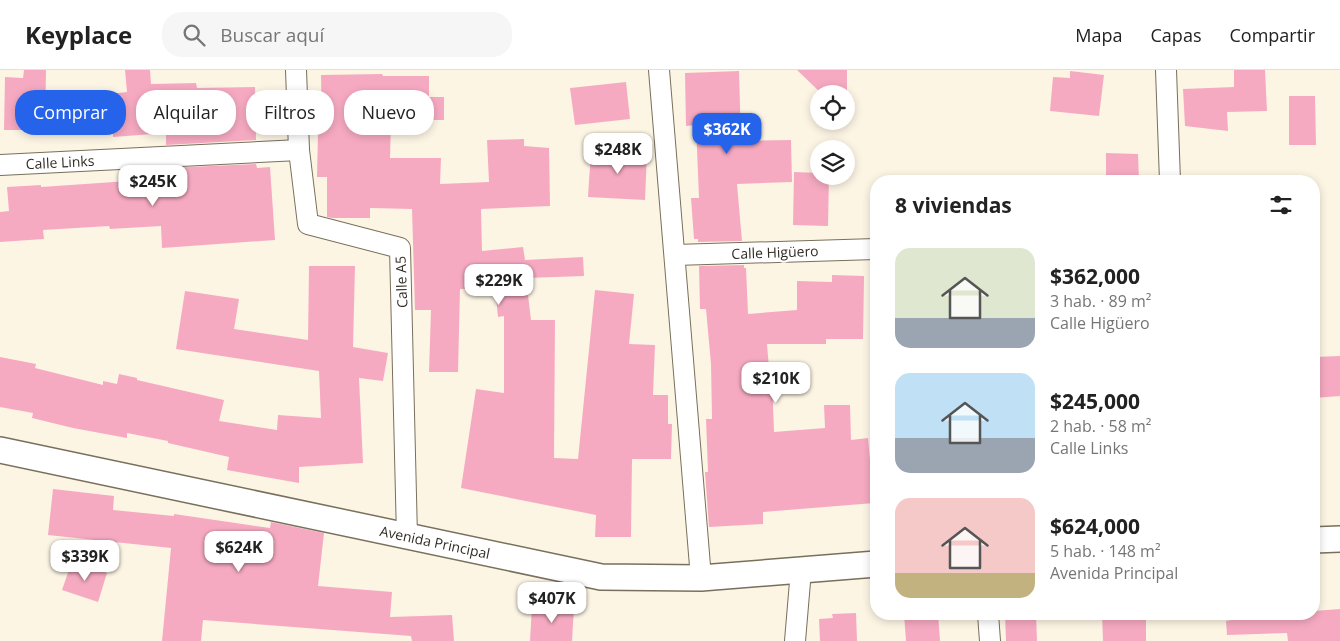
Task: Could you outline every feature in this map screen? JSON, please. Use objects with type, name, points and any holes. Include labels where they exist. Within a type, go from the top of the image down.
[{"type":"street","name":"Calle A5","points":[[296,70],[299,150],[308,224],[400,248],[407,536]]},
{"type":"street","points":[[659,70],[701,578]]},
{"type":"street","points":[[1166,70],[1170,175]]},
{"type":"street","name":"Calle Links","points":[[0,165],[299,150]]},
{"type":"street","name":"Calle Higüero","points":[[675,255],[870,249]]},
{"type":"street","name":"Avenida Principal","points":[[0,450],[601,577],[701,578],[870,564]]},
{"type":"street","points":[[1320,540],[1340,539]]},
{"type":"street","points":[[795,641],[801,570]]},
{"type":"street","points":[[988,620],[990,641]]},
{"type":"building","points":[[24,70],[46,70],[46,90],[15,90],[15,130],[4,130],[5,77],[23,78]]},
{"type":"building","points":[[125,70],[150,70],[151,84],[196,83],[197,88],[255,87],[255,90],[246,90],[246,135],[256,135],[256,140],[166,145],[166,135],[236,135],[236,90],[136,90],[136,135],[140,135],[113,137],[113,135],[126,135],[127,92]]},
{"type":"building","points":[[797,70],[847,70],[847,85],[813,85]]},
{"type":"building","points":[[1234,70],[1265,70],[1267,111],[1227,112],[1228,131],[1185,126],[1183,89],[1234,87]]},
{"type":"building","points":[[739,71],[741,141],[791,140],[792,182],[737,184],[742,241],[698,242],[698,239],[694,239],[691,198],[699,198],[696,125],[686,126],[685,73]]},
{"type":"building","points":[[1070,71],[1104,75],[1099,116],[1050,111],[1053,77],[1070,78]]},
{"type":"building","points":[[382,74],[383,76],[429,76],[429,90],[344,90],[344,135],[391,135],[390,158],[441,158],[440,184],[489,182],[487,140],[524,139],[524,146],[549,148],[550,206],[481,209],[482,251],[523,247],[525,260],[583,257],[584,276],[526,278],[531,320],[555,320],[554,458],[578,459],[595,290],[634,294],[629,344],[655,345],[653,395],[668,395],[668,424],[672,424],[671,459],[632,459],[631,537],[595,537],[596,515],[461,488],[476,389],[504,393],[504,316],[498,317],[495,288],[460,289],[458,372],[429,372],[431,310],[415,310],[412,209],[370,208],[370,218],[327,217],[327,177],[317,177],[318,135],[334,135],[334,90],[321,90],[321,75]]},
{"type":"building","points":[[626,82],[630,119],[575,125],[570,88]]},
{"type":"building","points":[[1289,96],[1315,96],[1316,145],[1289,145]]},
{"type":"building","points":[[434,97],[444,97],[444,120],[434,120]]},
{"type":"building","points":[[591,150],[647,152],[645,200],[588,197]]},
{"type":"building","points":[[1106,153],[1138,154],[1139,175],[1106,175]]},
{"type":"building","points":[[256,164],[257,168],[270,167],[275,240],[162,248],[161,226],[110,229],[109,226],[43,230],[44,239],[0,242],[0,212],[9,211],[7,187],[41,185],[41,187],[158,179],[157,175],[167,175],[167,168]]},
{"type":"building","points":[[794,172],[810,173],[810,185],[829,185],[828,226],[793,225]]},
{"type":"building","points":[[744,265],[744,268],[746,268],[748,314],[797,310],[797,281],[832,282],[832,275],[864,276],[863,339],[826,339],[826,344],[767,344],[770,380],[772,380],[774,432],[825,428],[824,405],[850,405],[851,440],[868,438],[870,503],[763,512],[763,524],[709,527],[705,472],[708,472],[706,419],[712,419],[711,364],[706,309],[700,309],[699,266]]},
{"type":"building","points":[[309,266],[355,266],[353,347],[388,353],[383,381],[359,378],[363,463],[299,467],[299,483],[227,470],[229,457],[168,443],[168,441],[127,433],[127,438],[73,428],[32,418],[33,413],[0,407],[0,357],[36,364],[35,368],[103,385],[103,381],[117,384],[119,374],[224,400],[219,421],[277,430],[278,415],[321,418],[319,371],[176,349],[185,291],[239,299],[234,329],[308,340]]},
{"type":"building","points":[[1340,356],[1340,396],[1320,398],[1320,357]]},
{"type":"building","points":[[53,489],[114,496],[113,510],[174,516],[174,514],[270,528],[271,522],[324,533],[318,586],[392,592],[390,617],[452,615],[454,641],[412,641],[411,636],[203,620],[201,641],[162,641],[171,548],[48,535]]},
{"type":"building","points":[[72,561],[107,573],[98,602],[62,590]]},
{"type":"building","points":[[532,606],[574,607],[572,641],[530,641]]},
{"type":"building","points":[[1340,609],[1340,641],[1288,641],[1287,633],[1227,635],[1226,621],[1320,620],[1320,611]]},
{"type":"building","points":[[856,613],[857,641],[820,641],[819,619],[833,618],[832,614]]},
{"type":"building","points":[[904,620],[938,620],[940,641],[906,641]]},
{"type":"building","points":[[1005,620],[1036,620],[1037,641],[1006,641]]},
{"type":"building","points":[[1102,620],[1146,620],[1146,641],[1103,641]]}]
